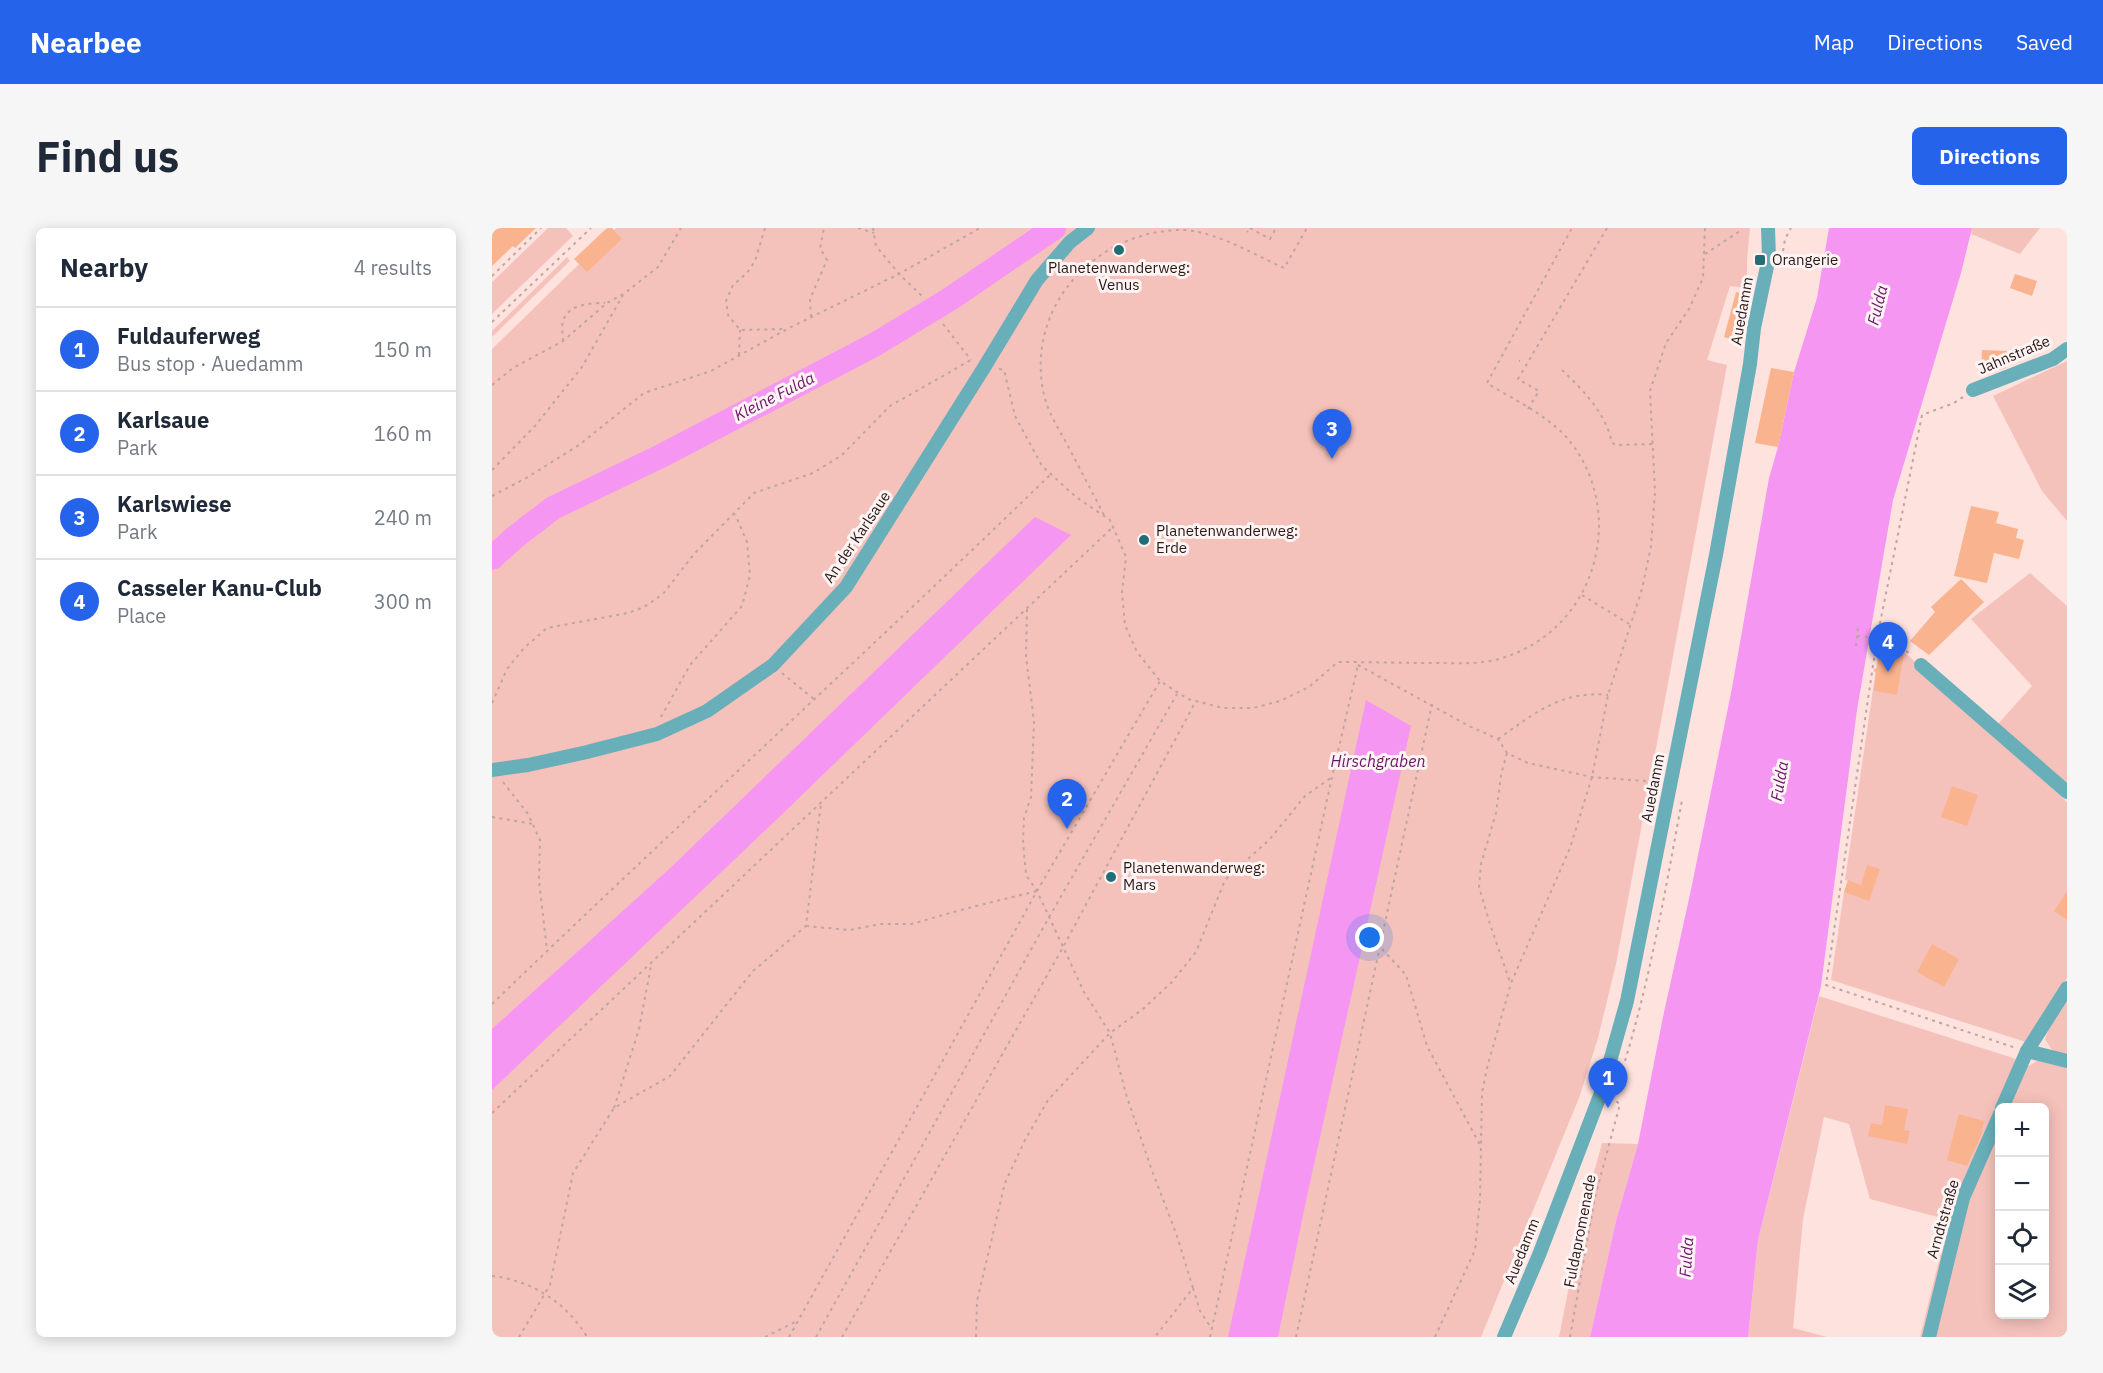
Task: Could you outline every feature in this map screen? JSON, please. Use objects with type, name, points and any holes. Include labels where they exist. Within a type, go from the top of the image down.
[{"type":"street","name":"An der Karlsaue","points":[[493,770],[528,765],[657,734],[707,711],[773,665],[846,587],[1037,280],[1070,242],[1088,228]]},
{"type":"street","name":"Auedamm","points":[[1504,1337],[1539,1256],[1601,1093],[1627,1001],[1718,544],[1750,364],[1754,328],[1769,257],[1768,228]]},
{"type":"street","name":"Jahnstraße","points":[[1973,390],[2053,359],[2067,349]]},
{"type":"street","points":[[1921,665],[2067,792]]},
{"type":"street","points":[[2004,1103],[2027,1051],[2067,988]]},
{"type":"street","points":[[2027,1051],[2067,1061]]},
{"type":"street","name":"Arndtstraße","points":[[1929,1337],[1963,1198],[1995,1125]]},
{"type":"path","points":[[492,276],[542,228]]},
{"type":"path","points":[[492,322],[591,228]]},
{"type":"path","points":[[492,385],[513,368],[563,341],[607,303],[625,293],[658,267],[681,228]]},
{"type":"path","points":[[739,356],[740,330],[728,315],[726,301],[733,285],[747,273],[755,261],[765,228]]},
{"type":"path","points":[[812,317],[810,299],[827,260],[820,248],[824,228]]},
{"type":"path","points":[[858,228],[874,233]]},
{"type":"path","points":[[873,228],[876,246],[899,274],[922,296]]},
{"type":"path","points":[[492,496],[528,477],[579,445],[644,393],[711,371],[789,328],[899,274],[980,228]]},
{"type":"path","points":[[1249,230],[1270,239],[1276,228]]},
{"type":"path","points":[[1105,517],[1051,416],[1042,386],[1040,370],[1043,339],[1052,309],[1069,281],[1092,258],[1113,245],[1136,235],[1169,230],[1186,230],[1218,237],[1284,268],[1307,228]]},
{"type":"path","points":[[1004,370],[1016,416],[1042,466],[1076,497],[1110,520],[1126,557],[1122,593],[1125,625],[1137,652],[1160,681],[1178,693],[1196,701],[1223,708],[1253,708],[1280,701],[1309,687],[1338,662],[1473,664],[1503,658],[1518,653],[1544,638],[1567,616],[1591,577],[1599,546],[1599,514],[1593,483],[1570,441],[1547,419],[1487,383],[1572,228]]},
{"type":"path","points":[[1528,409],[1539,391],[1518,379],[1607,228]]},
{"type":"path","points":[[1435,1337],[1475,1250],[1480,1199],[1482,1093],[1511,983],[1570,849],[1593,777],[1608,695],[1642,589],[1651,546],[1655,492],[1650,391],[1666,343],[1689,309],[1703,278],[1706,228]]},
{"type":"path","points":[[1705,255],[1740,231]]},
{"type":"path","points":[[492,470],[535,426],[582,367],[625,293]]},
{"type":"path","points":[[563,341],[563,321],[569,312],[587,303],[607,303]]},
{"type":"path","points":[[943,324],[971,360],[985,366]]},
{"type":"path","points":[[740,330],[789,328]]},
{"type":"path","points":[[492,702],[507,669],[532,639],[547,628],[628,613],[644,607],[663,594],[694,554],[754,493],[813,473],[842,455],[890,406],[971,360]]},
{"type":"path","points":[[1562,370],[1596,406],[1610,432],[1612,443],[1616,445],[1653,444]]},
{"type":"path","points":[[1973,390],[1954,403],[1922,415],[1877,638],[1826,984],[2027,1051]]},
{"type":"path","points":[[492,1003],[815,700],[1051,474]]},
{"type":"path","points":[[657,734],[661,716],[690,665],[742,606],[750,575],[750,564],[747,542],[734,513]]},
{"type":"path","points":[[492,1113],[1113,527]]},
{"type":"path","points":[[1582,595],[1631,625]]},
{"type":"path","points":[[1028,609],[1026,656],[1034,722],[1031,797],[1024,818],[1023,841],[1026,874],[1037,891],[1048,919],[1084,992],[1110,1033],[1126,1094],[1176,1233],[1200,1311],[1212,1329]]},
{"type":"path","points":[[1856,646],[1858,626]]},
{"type":"path","points":[[1857,636],[1900,644],[1921,665]]},
{"type":"path","points":[[1352,662],[1497,739],[1507,753],[1528,763],[1593,777],[1671,783]]},
{"type":"path","points":[[773,665],[815,700]]},
{"type":"path","points":[[1210,1337],[1358,665]]},
{"type":"path","points":[[789,1337],[1037,891],[1160,681]]},
{"type":"path","points":[[816,1337],[1048,919],[1178,693]]},
{"type":"path","points":[[1497,739],[1549,704],[1570,697],[1608,695]]},
{"type":"path","points":[[842,1337],[1062,949],[1196,701]]},
{"type":"path","points":[[1296,1337],[1432,704]]},
{"type":"path","points":[[1507,753],[1501,775],[1496,813],[1481,864],[1479,886],[1511,983]]},
{"type":"path","points":[[493,770],[533,824],[540,840],[539,881],[547,950]]},
{"type":"path","points":[[976,1337],[977,1301],[1005,1183],[1047,1100],[1110,1033],[1143,1010],[1171,983],[1196,952],[1225,880],[1270,839],[1305,796],[1332,777]]},
{"type":"path","points":[[614,1108],[670,1076],[753,971],[806,926],[821,803]]},
{"type":"path","points":[[492,817],[533,824]]},
{"type":"path","points":[[806,926],[849,930],[881,924],[911,924],[1037,891]]},
{"type":"path","points":[[1381,948],[1407,975],[1427,1046],[1481,1147]]},
{"type":"path","points":[[519,1337],[550,1285],[573,1173],[614,1108],[639,1029],[651,964]]},
{"type":"path","name":"Fuldapromenade","points":[[1570,1337],[1595,1197],[1620,1104],[1612,1099]]},
{"type":"path","points":[[492,1276],[509,1278],[546,1293],[565,1308],[587,1337]]},
{"type":"path","points":[[1155,1337],[1193,1288]]},
{"type":"path","points":[[765,1337],[797,1322]]},
{"type":"shaded area","points":[[548,228],[566,228],[573,236],[492,314],[492,282]]},
{"type":"shaded area","points":[[616,228],[1750,228],[1747,288],[1730,286],[1707,360],[1727,365],[1616,964],[1598,1038],[1579,1098],[1481,1337],[492,1337],[492,349]]},
{"type":"shaded area","points":[[1972,228],[2040,228],[2020,254],[1971,234]]},
{"type":"shaded area","points":[[567,257],[570,261],[492,337],[492,331]]},
{"type":"shaded area","points":[[2067,361],[2067,521],[2042,491],[1993,396]]},
{"type":"shaded area","points":[[2030,573],[2067,606],[2067,783],[1998,724],[2032,686],[1971,619]]},
{"type":"shaded area","points":[[1880,642],[1900,648],[2067,802],[2067,978],[2026,1042],[1831,980],[1844,892],[1848,881],[1845,880]]},
{"type":"shaded area","points":[[1819,996],[2013,1058],[2029,1066],[2040,1059],[2067,1066],[2067,1337],[1920,1337],[1949,1220],[1870,1199],[1849,1124],[1824,1117],[1803,1219],[1793,1328],[1827,1337],[1748,1337],[1758,1240]]},
{"type":"shaded area","points":[[2067,999],[2067,1056],[2052,1050],[2045,1039],[2052,1021]]},
{"type":"shaded area","points":[[1602,1143],[1638,1144],[1616,1221],[1590,1337],[1559,1337],[1586,1201]]},
{"type":"water","name":"Fulda","points":[[1829,228],[1972,228],[1961,273],[1893,500],[1857,710],[1821,986],[1758,1240],[1748,1337],[1590,1337],[1616,1221],[1638,1144],[1732,688],[1769,478],[1794,372],[1817,298]]},
{"type":"water","points":[[1035,517],[1071,535],[492,1090],[492,1029],[667,871]]},
{"type":"water","name":"Hirschgraben","points":[[1366,700],[1411,726],[1278,1337],[1228,1337]]},
{"type":"building","points":[[492,228],[536,228],[492,266]]},
{"type":"building","points":[[607,228],[612,228],[622,239],[587,272],[574,259]]},
{"type":"building","points":[[2015,274],[2037,281],[2032,296],[2010,288]]},
{"type":"building","points":[[1736,292],[1751,296],[1740,342],[1724,337]]},
{"type":"building","points":[[1982,350],[2007,351],[2006,368],[1981,369]]},
{"type":"building","points":[[1771,368],[1794,372],[1778,447],[1755,443]]},
{"type":"building","points":[[1971,506],[1999,512],[1996,523],[2018,529],[2016,538],[2024,540],[2019,559],[1994,553],[1987,583],[1954,576]]},
{"type":"building","points":[[1961,579],[1984,602],[1929,655],[1910,641],[1935,612],[1931,607]]},
{"type":"building","points":[[1880,650],[1904,653],[1897,695],[1874,691],[1876,673],[1873,670],[1877,668]]},
{"type":"building","points":[[1952,786],[1978,795],[1967,826],[1941,817]]},
{"type":"building","points":[[1867,865],[1880,869],[1869,901],[1844,892],[1848,880],[1861,885]]},
{"type":"building","points":[[2067,891],[2067,920],[2054,911]]},
{"type":"building","points":[[1932,944],[1959,959],[1944,987],[1917,972]]},
{"type":"building","points":[[1885,1105],[1908,1109],[1904,1130],[1910,1131],[1907,1144],[1868,1136],[1871,1123],[1882,1125]]},
{"type":"building","points":[[1959,1114],[1984,1121],[1981,1136],[1967,1166],[1947,1160]]},
{"type":"waterway","name":"Kleine Fulda","points":[[492,558],[553,508],[661,456],[874,345],[950,299],[1054,228]]},
{"type":"place","name":"Planetenwanderweg: Venus","points":[[1119,250]]},
{"type":"place","name":"Orangerie","points":[[1760,260]]},
{"type":"place","name":"Karlswiese","points":[[1332,459]]},
{"type":"place","name":"Planetenwanderweg: Erde","points":[[1144,540]]},
{"type":"place","name":"Casseler Kanu-Club","points":[[1888,672]]},
{"type":"place","name":"Karlsaue","points":[[1067,829]]},
{"type":"place","name":"Planetenwanderweg: Mars","points":[[1111,877]]},
{"type":"place","name":"Fuldauferweg","points":[[1608,1108]]}]
